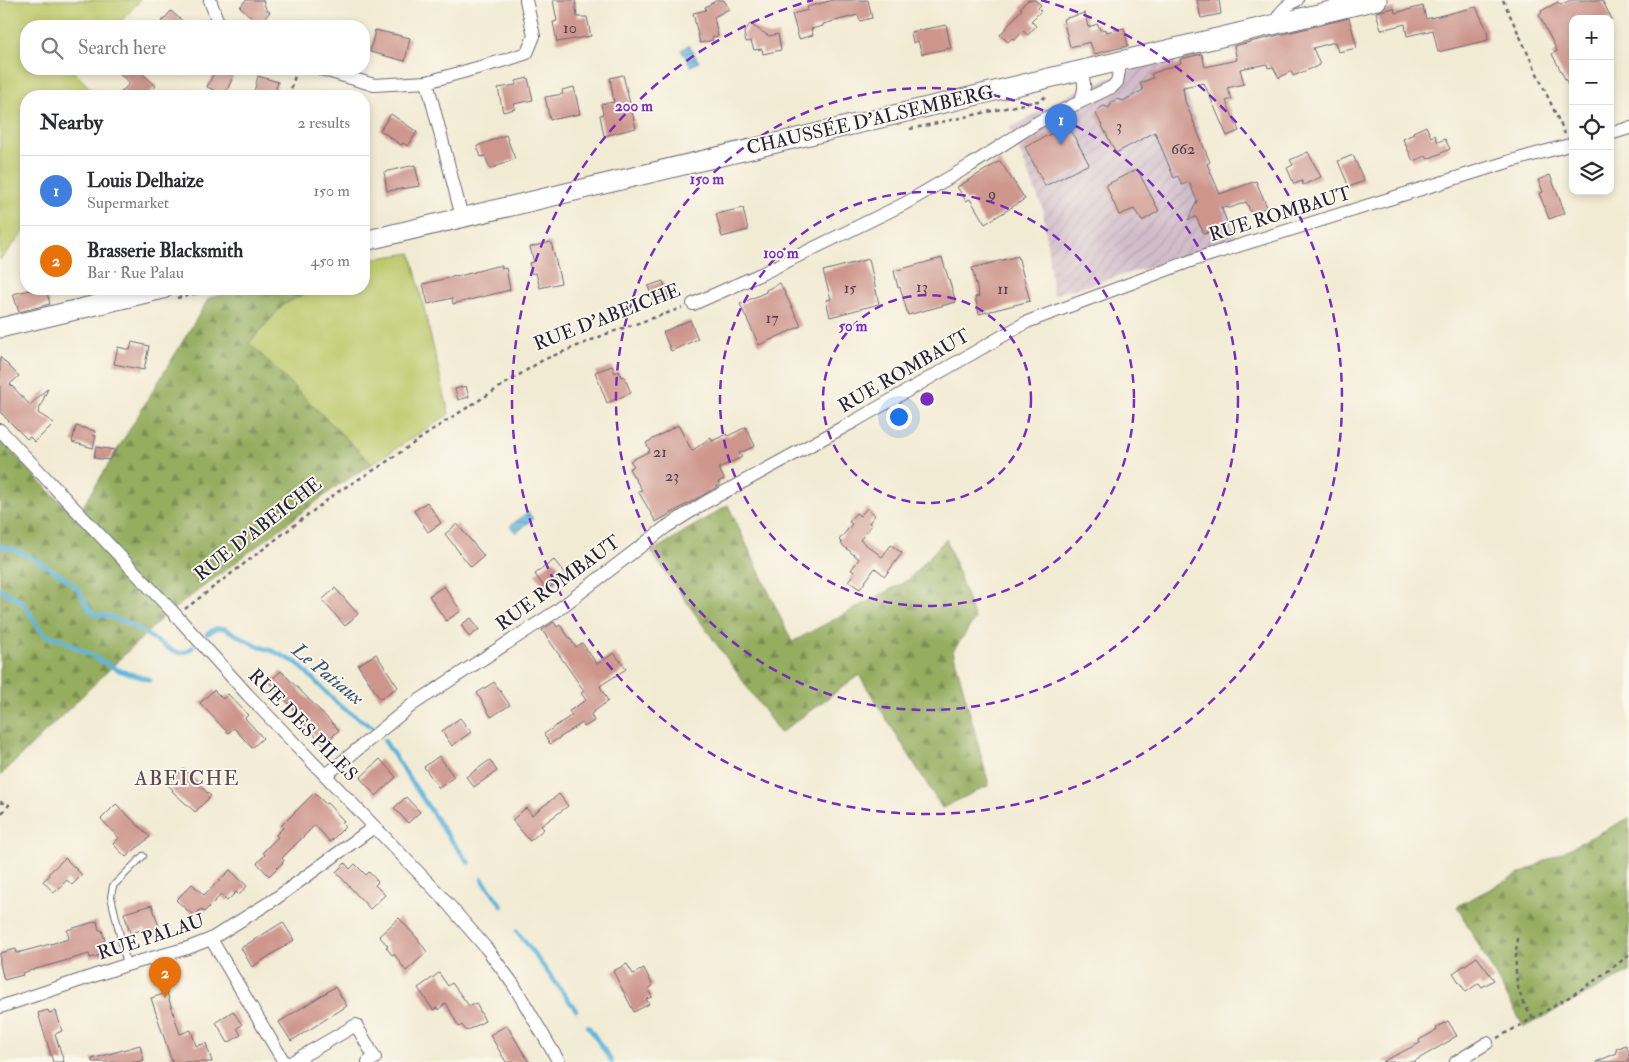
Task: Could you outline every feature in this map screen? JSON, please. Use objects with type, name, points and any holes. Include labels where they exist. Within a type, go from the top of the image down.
[{"type":"main road","name":"CHAUSSÉE D'ALSEMBERG","points":[[370,240],[1080,69],[1377,0]]},
{"type":"main road","points":[[0,328],[138,295]]},
{"type":"street","points":[[210,0],[217,20]]},
{"type":"street","points":[[342,75],[374,85],[428,82],[527,53],[534,36],[526,0]]},
{"type":"street","points":[[1275,24],[1279,14],[1297,0]]},
{"type":"street","name":"RUE D'ABEICHE","points":[[693,304],[761,274],[904,204],[1038,122],[1112,87],[1117,82],[1121,60]]},
{"type":"street","points":[[1080,69],[1085,82],[1080,102]]},
{"type":"street","points":[[428,82],[462,217]]},
{"type":"street","points":[[1614,133],[1629,128]]},
{"type":"street","name":"RUE ROMBAUT","points":[[326,775],[412,705],[554,612],[666,527],[706,502],[1027,322],[1196,259],[1569,145]]},
{"type":"street","name":"RUE DES PILES","points":[[0,430],[177,615],[248,695],[442,897],[487,949],[513,984],[559,1062]]},
{"type":"street","name":"RUE PALAU","points":[[0,1007],[127,965],[188,948],[210,939],[275,900],[374,827]]},
{"type":"street","points":[[210,939],[284,1062]]},
{"type":"street","points":[[292,1062],[356,1025],[375,1058],[368,1062]]},
{"type":"street","points":[[1456,1062],[1487,1043]]},
{"type":"lane","points":[[127,965],[110,897],[112,886],[143,856]]},
{"type":"path","points":[[1503,0],[1569,140]]},
{"type":"path","points":[[291,90],[295,75]]},
{"type":"path","name":"RUE D'ABEICHE","points":[[177,615],[339,491],[543,360],[609,333],[693,304]]},
{"type":"path","points":[[0,802],[9,805],[0,815]]},
{"type":"path","points":[[1517,938],[1516,980],[1519,993],[1533,1018]]},
{"type":"path","points":[[1487,1043],[1533,1018],[1604,975],[1629,955]]},
{"type":"shaded area","points":[[1173,56],[1238,242],[1053,295],[1043,209],[1010,128],[1080,89]]},
{"type":"green space","points":[[0,0],[140,0],[122,20],[20,20],[20,75],[77,75],[92,90],[20,90],[20,237],[0,260]]},
{"type":"green space","points":[[411,253],[449,414],[372,464],[249,343],[284,304],[302,295],[370,295],[370,259]]},
{"type":"green space","points":[[221,295],[302,295],[284,304],[249,343],[372,464],[337,486],[163,617],[0,776],[0,440],[82,524],[84,505],[209,298]]},
{"type":"green space","points":[[728,505],[792,642],[908,580],[946,539],[975,619],[953,651],[989,785],[942,808],[859,675],[780,733],[651,552]]},
{"type":"green space","points":[[1629,818],[1629,972],[1524,1027],[1457,906]]},
{"type":"water","points":[[689,45],[699,62],[691,66],[681,50]]},
{"type":"water","points":[[528,512],[533,519],[516,533],[510,526]]},
{"type":"building","points":[[246,0],[263,0],[266,9],[270,12],[263,20],[255,20],[240,7]]},
{"type":"building","points":[[553,0],[575,0],[577,17],[587,17],[591,36],[557,42],[553,22],[557,21]]},
{"type":"building","points":[[717,0],[724,0],[729,9],[714,17],[718,36],[712,37],[713,40],[700,43],[693,13],[706,10],[705,7]]},
{"type":"building","points":[[833,0],[868,0],[872,18],[860,21],[858,15],[823,24],[823,26],[811,29],[813,35],[799,39],[792,14],[808,10],[807,7]]},
{"type":"building","points":[[1028,0],[1035,0],[1041,5],[1038,8],[1041,11],[1031,21],[1036,26],[1028,35],[1023,31],[1015,40],[1012,38],[1008,42],[1000,35]]},
{"type":"building","points":[[1197,0],[1219,0],[1221,14],[1201,18]]},
{"type":"building","points":[[1571,0],[1602,0],[1610,15],[1569,15],[1569,86],[1552,54],[1557,51],[1539,15],[1542,13],[1541,11],[1558,2],[1560,5]]},
{"type":"building","points":[[1423,6],[1426,19],[1476,7],[1487,30],[1488,40],[1438,52],[1433,30],[1407,36],[1405,24],[1381,30],[1376,12],[1394,8],[1395,13]]},
{"type":"building","points":[[171,11],[181,20],[163,20]]},
{"type":"building","points":[[1085,13],[1088,27],[1098,24],[1100,30],[1106,29],[1106,32],[1124,28],[1128,46],[1094,54],[1090,42],[1070,47],[1063,19]]},
{"type":"building","points":[[1349,18],[1357,48],[1338,52],[1335,42],[1313,48],[1320,65],[1293,76],[1291,71],[1279,78],[1273,67],[1268,68],[1267,64],[1240,69],[1244,84],[1227,88],[1232,99],[1226,101],[1239,131],[1227,136],[1204,83],[1183,87],[1185,101],[1210,162],[1207,164],[1220,194],[1256,181],[1267,207],[1251,213],[1246,202],[1230,208],[1221,207],[1228,224],[1204,234],[1196,217],[1188,220],[1197,201],[1189,182],[1182,185],[1178,176],[1174,178],[1155,132],[1116,153],[1096,114],[1098,109],[1104,106],[1109,108],[1112,102],[1117,99],[1123,101],[1143,90],[1140,83],[1153,78],[1151,74],[1181,63],[1180,59],[1202,54],[1205,67],[1237,60],[1234,46]]},
{"type":"building","points":[[750,24],[769,36],[778,34],[781,50],[763,54],[762,49],[754,50],[751,41],[746,42],[744,33]]},
{"type":"building","points":[[946,25],[951,48],[922,54],[918,41],[913,43],[911,32]]},
{"type":"building","points":[[375,30],[410,38],[405,61],[370,52]]},
{"type":"building","points":[[121,75],[144,75],[156,86],[152,90],[123,90],[130,83]]},
{"type":"building","points":[[213,75],[234,75],[227,90],[214,90],[207,87]]},
{"type":"building","points":[[623,75],[636,128],[604,136],[600,115],[603,114],[601,104],[614,102],[610,78]]},
{"type":"building","points":[[258,76],[278,82],[276,90],[254,90]]},
{"type":"building","points":[[528,78],[533,100],[514,104],[515,109],[503,112],[498,88],[516,85],[516,81]]},
{"type":"building","points":[[574,87],[580,114],[550,120],[545,97],[563,94],[562,90]]},
{"type":"building","points":[[391,114],[417,132],[408,146],[403,143],[401,145],[380,130]]},
{"type":"building","points":[[1068,125],[1089,164],[1045,186],[1025,147]]},
{"type":"building","points":[[1426,126],[1431,137],[1435,135],[1438,142],[1445,139],[1450,149],[1428,159],[1426,156],[1413,161],[1403,139]]},
{"type":"building","points":[[506,135],[515,159],[490,169],[485,156],[481,157],[477,146]]},
{"type":"building","points":[[1308,152],[1321,177],[1303,185],[1302,181],[1294,184],[1287,168],[1293,165],[1290,160]]},
{"type":"building","points":[[1353,155],[1364,181],[1349,187],[1338,161]]},
{"type":"building","points":[[1000,161],[1025,199],[985,224],[970,199],[966,201],[957,187]]},
{"type":"building","points":[[415,165],[420,186],[387,191],[384,172]]},
{"type":"building","points":[[1137,169],[1159,211],[1142,221],[1134,209],[1119,215],[1106,185]]},
{"type":"building","points":[[1550,175],[1565,213],[1549,219],[1539,193],[1543,192],[1538,180]]},
{"type":"building","points":[[743,208],[748,230],[722,237],[716,214]]},
{"type":"building","points":[[551,242],[561,283],[540,288],[536,273],[532,274],[529,263],[534,262],[530,247]]},
{"type":"building","points":[[1018,256],[1030,301],[979,314],[975,297],[979,296],[972,268]]},
{"type":"building","points":[[942,258],[956,302],[908,315],[894,271]]},
{"type":"building","points":[[869,259],[879,304],[830,317],[826,300],[831,299],[823,271]]},
{"type":"building","points":[[502,266],[502,269],[506,268],[510,290],[453,304],[452,298],[428,304],[423,284]]},
{"type":"building","points":[[663,281],[669,300],[654,304],[648,286]]},
{"type":"building","points":[[780,283],[801,326],[759,345],[740,304]]},
{"type":"building","points":[[20,292],[20,295],[48,295],[50,304],[19,312],[13,294]]},
{"type":"building","points":[[690,320],[698,339],[671,351],[663,332]]},
{"type":"building","points":[[132,342],[149,346],[144,370],[114,364],[118,347],[130,350]]},
{"type":"building","points":[[0,357],[19,376],[10,384],[30,405],[48,388],[38,413],[54,423],[35,442],[30,437],[27,439],[0,412]]},
{"type":"building","points":[[612,366],[615,373],[619,371],[621,377],[624,376],[631,393],[607,403],[595,372]]},
{"type":"building","points":[[466,386],[469,397],[458,400],[455,389]]},
{"type":"building","points":[[678,425],[692,451],[711,437],[712,441],[746,427],[755,446],[739,453],[742,457],[719,468],[724,479],[718,482],[720,485],[656,522],[638,491],[642,490],[629,469],[634,466],[630,461],[650,451],[646,443]]},
{"type":"building","points":[[76,426],[95,431],[94,436],[96,436],[93,448],[72,442]]},
{"type":"building","points":[[96,447],[115,450],[109,460],[94,458]]},
{"type":"building","points":[[427,502],[441,523],[428,532],[414,511]]},
{"type":"building","points":[[867,508],[875,515],[869,523],[872,525],[860,540],[882,557],[891,545],[902,553],[885,576],[875,568],[860,589],[848,581],[855,572],[851,570],[859,559],[841,544],[839,540],[852,524],[849,522],[856,513],[860,516]]},
{"type":"building","points":[[457,524],[484,556],[471,567],[445,534]]},
{"type":"building","points":[[554,560],[566,575],[546,590],[535,574]]},
{"type":"building","points":[[444,586],[461,611],[446,621],[429,596]]},
{"type":"building","points":[[335,588],[358,614],[345,626],[322,600]]},
{"type":"building","points":[[471,618],[479,630],[469,637],[461,625]]},
{"type":"building","points":[[554,622],[557,627],[560,625],[576,647],[582,643],[597,664],[614,653],[626,669],[600,686],[608,701],[591,714],[594,721],[584,727],[582,723],[550,744],[544,734],[572,715],[569,711],[586,700],[581,693],[584,691],[542,630]]},
{"type":"building","points":[[376,654],[398,687],[380,699],[358,665]]},
{"type":"building","points":[[281,671],[339,730],[324,745],[269,682]]},
{"type":"building","points":[[494,682],[510,705],[491,717],[477,693]]},
{"type":"building","points":[[214,690],[223,699],[228,694],[248,715],[245,718],[263,738],[252,748],[234,728],[228,733],[200,703]]},
{"type":"building","points":[[460,718],[471,732],[452,746],[442,731]]},
{"type":"building","points":[[439,756],[454,777],[439,788],[424,767]]},
{"type":"building","points":[[380,759],[396,777],[376,796],[360,778]]},
{"type":"building","points":[[490,760],[497,771],[474,787],[466,777]]},
{"type":"building","points":[[183,769],[201,784],[199,785],[211,796],[195,812],[168,785]]},
{"type":"building","points":[[314,793],[327,803],[344,821],[341,823],[345,827],[330,842],[315,825],[282,858],[284,861],[269,876],[257,863],[265,855],[263,852],[278,837],[276,835],[283,828],[281,826]]},
{"type":"building","points":[[559,794],[568,806],[541,826],[544,829],[530,841],[512,820],[526,808],[532,815]]},
{"type":"building","points":[[406,797],[420,812],[408,823],[394,808]]},
{"type":"building","points":[[116,804],[150,837],[126,857],[113,844],[119,838],[101,819]]},
{"type":"building","points":[[65,858],[82,875],[72,885],[67,880],[54,893],[43,881]]},
{"type":"building","points":[[345,863],[350,869],[355,864],[366,875],[369,872],[378,882],[375,885],[385,895],[370,909],[336,872]]},
{"type":"building","points":[[230,870],[247,886],[239,895],[236,892],[227,901],[221,895],[204,912],[201,909],[194,916],[176,900],[192,884],[204,895]]},
{"type":"building","points":[[152,905],[161,933],[147,937],[145,929],[130,933],[124,913]]},
{"type":"building","points":[[399,918],[427,952],[406,971],[379,936]]},
{"type":"building","points":[[97,921],[99,930],[102,930],[105,940],[101,942],[104,954],[90,958],[89,954],[4,980],[0,964],[0,953],[16,949],[17,953],[69,939],[67,930]]},
{"type":"building","points":[[283,922],[294,940],[252,967],[241,948]]},
{"type":"building","points":[[1477,957],[1494,980],[1482,987],[1479,983],[1466,992],[1453,973]]},
{"type":"building","points":[[627,964],[633,974],[644,968],[653,986],[648,989],[652,997],[646,999],[649,1004],[634,1012],[613,971]]},
{"type":"building","points":[[439,973],[448,986],[452,983],[469,1006],[476,1003],[485,1021],[466,1031],[462,1025],[459,1027],[446,1003],[438,1010],[437,1008],[433,1010],[418,988]]},
{"type":"building","points":[[335,987],[347,1006],[291,1041],[279,1022]]},
{"type":"building","points":[[167,993],[180,1034],[191,1030],[196,1046],[206,1043],[212,1062],[172,1062],[151,998]]},
{"type":"building","points":[[48,1010],[49,1013],[56,1011],[62,1031],[55,1034],[64,1062],[53,1062],[38,1013]]},
{"type":"building","points":[[233,1011],[242,1025],[237,1028],[241,1035],[228,1043],[216,1022]]},
{"type":"building","points":[[1448,1021],[1457,1036],[1451,1040],[1413,1062],[1382,1062],[1420,1043],[1419,1040]]},
{"type":"building","points":[[507,1025],[529,1062],[506,1062],[490,1035]]},
{"type":"building","points":[[140,1045],[144,1060],[136,1062],[92,1062],[92,1059]]},
{"type":"building","points":[[1626,1045],[1629,1052],[1629,1062],[1596,1062],[1617,1053],[1616,1049]]},
{"type":"waterway","name":"Le Patiaux","points":[[0,546],[18,551],[65,578],[79,591],[88,608],[97,615],[108,616],[130,625],[174,651],[184,653],[193,647]]},
{"type":"waterway","points":[[0,589],[22,602],[39,628],[46,635],[63,640],[118,670],[150,680]]},
{"type":"waterway","name":"Le Patiaux","points":[[207,634],[215,629],[224,628],[257,646],[273,651],[297,663],[340,706],[373,728]]},
{"type":"waterway","name":"Le Patiaux","points":[[384,740],[445,832],[469,863]]},
{"type":"waterway","name":"Le Patiaux","points":[[482,879],[502,906]]},
{"type":"waterway","name":"Le Patiaux","points":[[517,931],[576,1010]]},
{"type":"waterway","name":"Le Patiaux","points":[[588,1026],[612,1062]]},
{"type":"place","name":"Louis Delhaize","points":[[1061,145]]},
{"type":"place","name":"Brasserie Blacksmith","points":[[165,998]]},
{"type":"district","name":"ABEICHE","points":[[187,778]]}]
